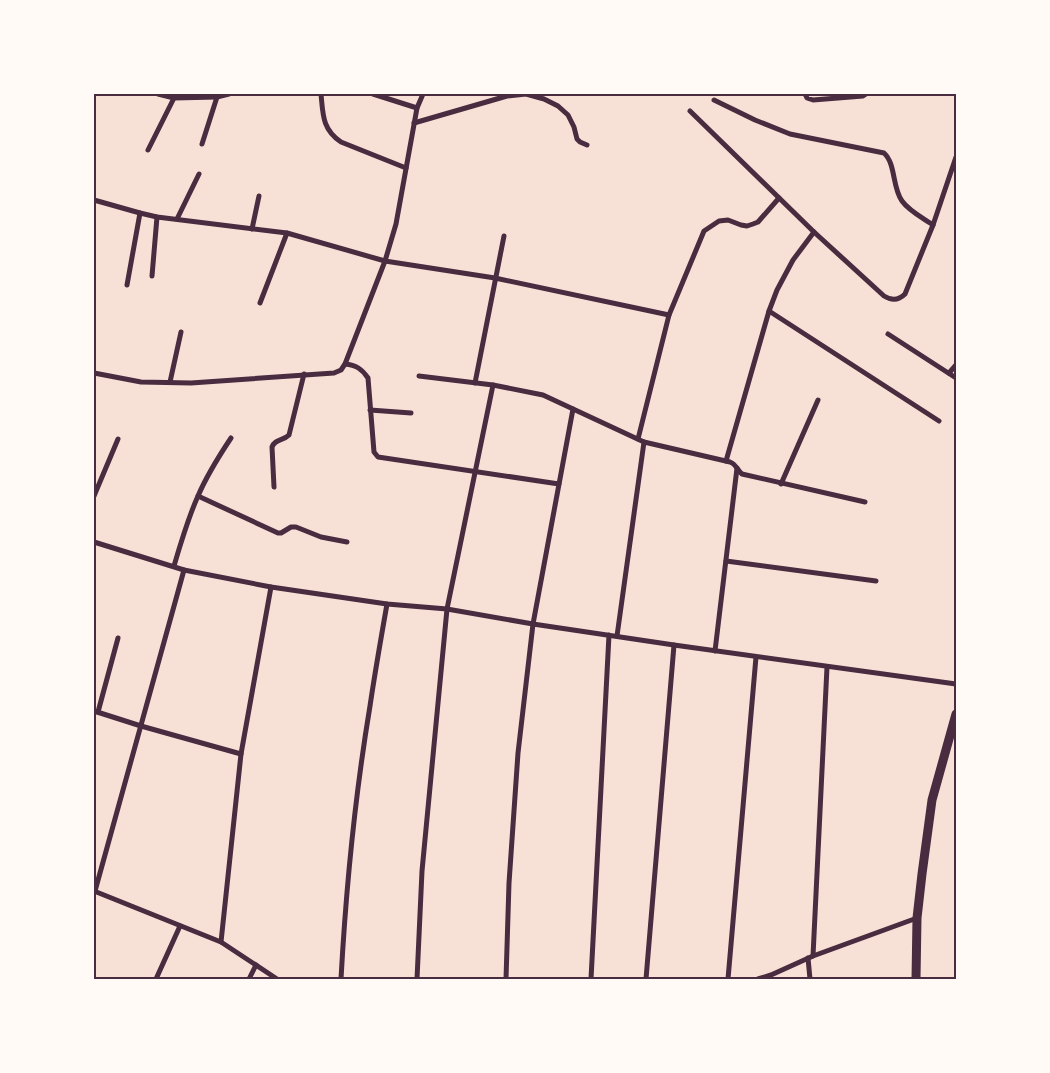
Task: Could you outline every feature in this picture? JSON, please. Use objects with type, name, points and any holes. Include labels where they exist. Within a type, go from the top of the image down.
[{"type":"street","points":[[158,94],[174,98],[217,97],[229,94]]},
{"type":"street","points":[[321,94],[324,121],[333,136],[341,142],[406,168]]},
{"type":"street","points":[[372,94],[417,108]]},
{"type":"street","points":[[94,373],[141,382],[191,383],[334,373],[341,370],[386,260],[396,224],[417,108],[423,94]]},
{"type":"street","points":[[414,123],[507,96],[526,94],[545,96],[568,115],[577,139],[587,144]]},
{"type":"street","points":[[805,94],[807,98],[813,100],[863,96],[866,94]]},
{"type":"street","points":[[202,144],[217,97]]},
{"type":"street","points":[[148,150],[174,98]]},
{"type":"street","points":[[714,100],[755,120],[790,134],[884,153],[889,158],[898,194],[902,202],[933,225]]},
{"type":"street","points":[[690,111],[814,232],[884,296],[893,300],[905,294],[933,225],[956,157]]},
{"type":"street","points":[[176,220],[199,174]]},
{"type":"street","points":[[252,229],[259,196]]},
{"type":"street","points":[[638,439],[669,315],[704,231],[719,220],[728,220],[747,226],[758,222],[779,198]]},
{"type":"street","points":[[94,200],[140,214],[157,217],[287,233],[386,260],[495,278],[669,315]]},
{"type":"street","points":[[127,285],[140,214]]},
{"type":"street","points":[[152,276],[157,217]]},
{"type":"street","points":[[726,461],[769,311],[777,290],[794,260],[814,232]]},
{"type":"street","points":[[260,303],[287,233]]},
{"type":"street","points":[[474,383],[504,236]]},
{"type":"street","points":[[769,311],[939,421]]},
{"type":"street","points":[[170,382],[181,332]]},
{"type":"street","points":[[888,334],[956,378]]},
{"type":"street","points":[[345,364],[352,364],[358,367],[368,378],[374,452],[378,457],[559,484]]},
{"type":"street","points":[[949,373],[956,364]]},
{"type":"street","points":[[274,487],[272,447],[275,442],[289,435],[304,374]]},
{"type":"street","points":[[419,376],[492,385],[543,395],[644,442],[733,463],[742,474],[865,502]]},
{"type":"street","points":[[417,979],[422,871],[447,609],[492,385]]},
{"type":"street","points":[[781,484],[818,400]]},
{"type":"street","points":[[506,979],[509,883],[518,753],[533,624],[573,409]]},
{"type":"street","points":[[370,410],[411,413]]},
{"type":"street","points":[[174,566],[184,531],[198,496],[230,438]]},
{"type":"street","points":[[94,496],[118,439]]},
{"type":"street","points":[[617,636],[644,442]]},
{"type":"street","points":[[715,651],[736,468]]},
{"type":"street","points":[[198,496],[278,533],[296,527],[320,537],[347,542]]},
{"type":"street","points":[[94,542],[184,570],[271,587],[387,604],[447,609],[674,645],[956,684]]},
{"type":"street","points":[[726,561],[876,581]]},
{"type":"street","points":[[184,570],[94,891],[221,942],[277,979]]},
{"type":"street","points":[[221,942],[241,754],[271,587]]},
{"type":"street","points":[[341,979],[345,912],[355,809],[369,706],[387,604]]},
{"type":"street","points":[[591,979],[609,635]]},
{"type":"street","points":[[118,638],[96,712],[241,754]]},
{"type":"street","points":[[646,979],[674,645]]},
{"type":"street","points":[[728,979],[756,657]]},
{"type":"street","points":[[810,979],[827,667]]},
{"type":"street","points":[[916,979],[917,918],[932,800],[956,714]]},
{"type":"street","points":[[758,979],[811,957],[917,918]]},
{"type":"street","points":[[156,979],[180,926]]},
{"type":"street","points":[[249,979],[256,965]]}]
